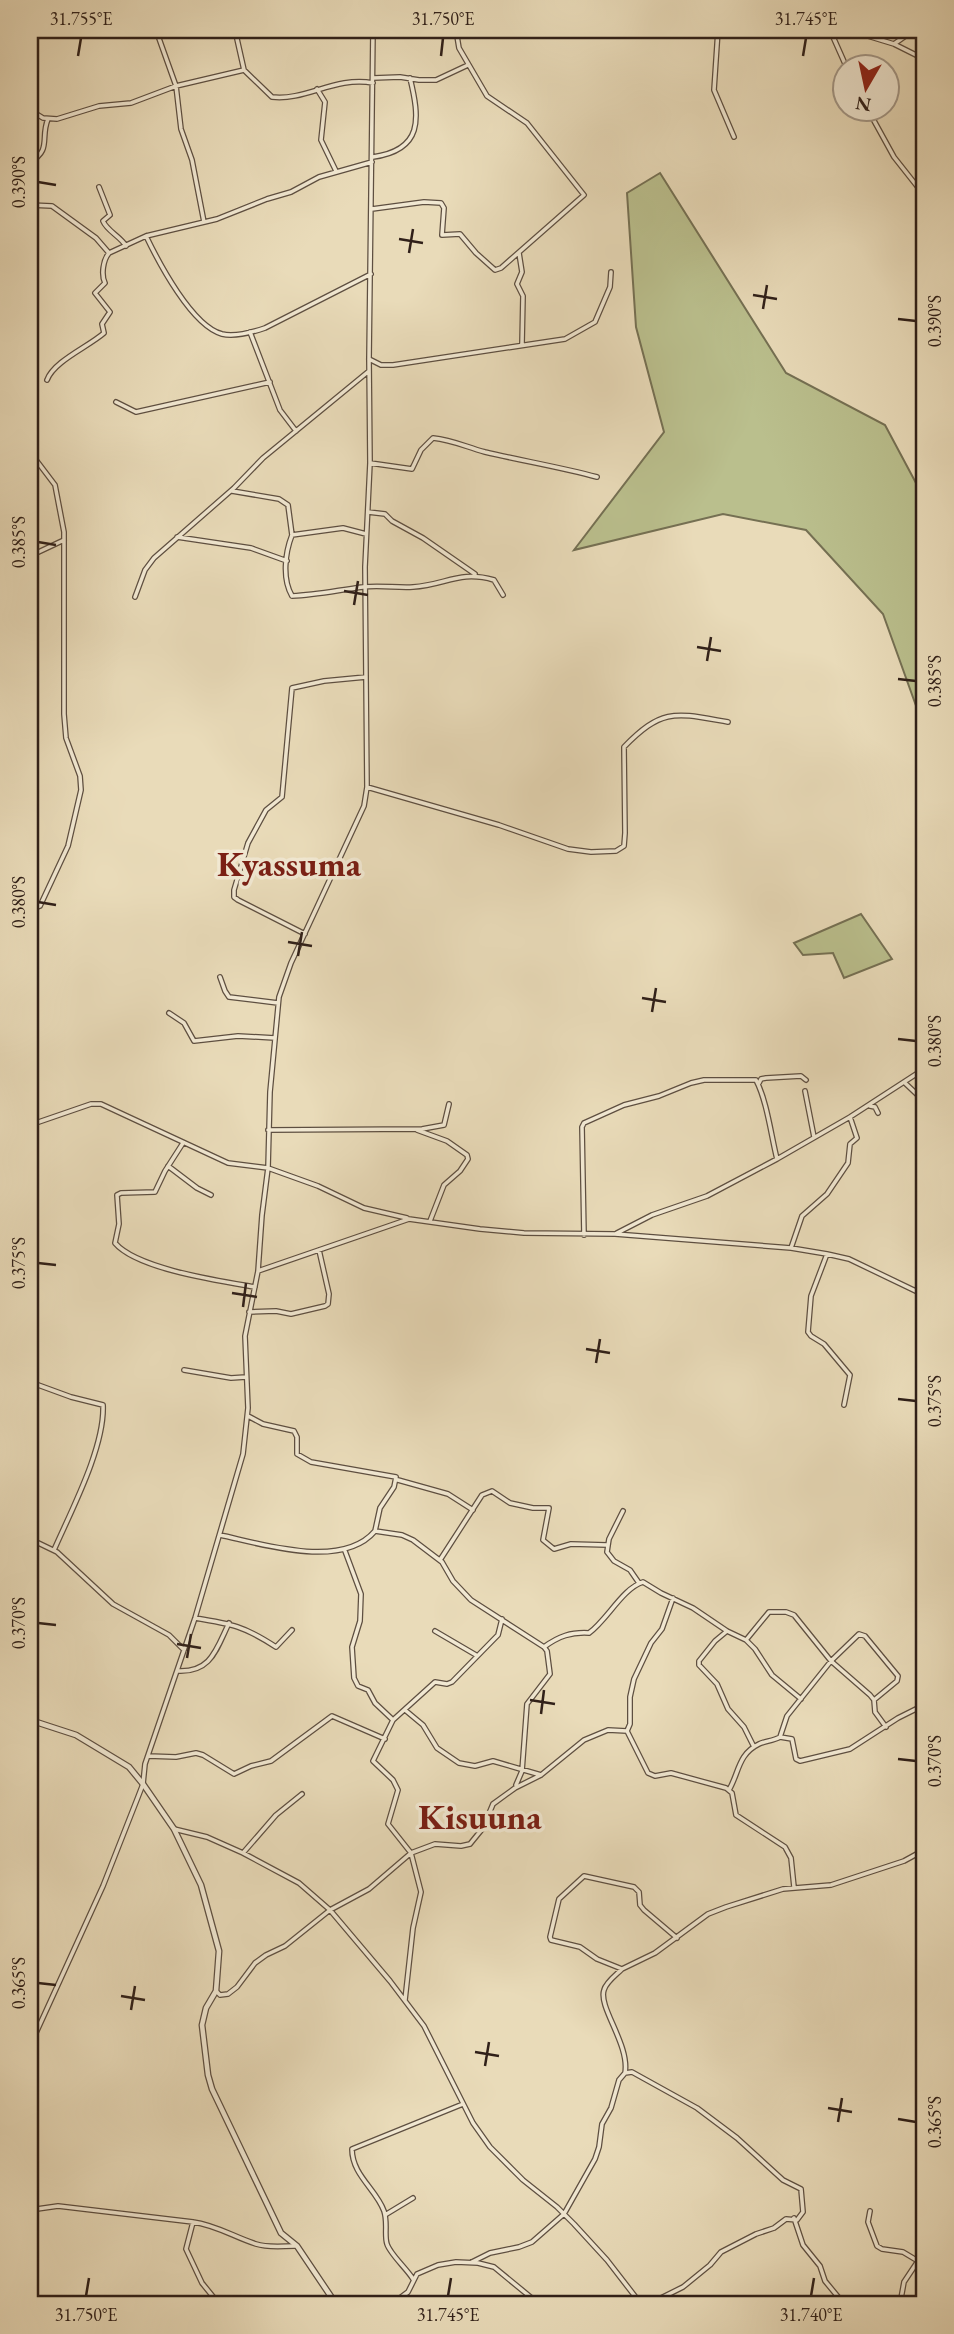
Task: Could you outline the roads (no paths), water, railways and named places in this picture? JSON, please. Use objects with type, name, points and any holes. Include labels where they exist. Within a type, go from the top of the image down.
[{"type":"street","points":[[156,30],[176,86],[181,129],[188,146],[204,222]]},
{"type":"street","points":[[235,30],[244,70],[272,97],[287,97],[349,81],[410,78],[436,80],[468,65]]},
{"type":"street","points":[[30,2046],[103,1886],[143,1784],[148,1756],[195,1618],[243,1454],[248,1416],[245,1336],[258,1271],[268,1168],[268,1130],[278,1003],[291,963],[364,806],[367,787],[365,587],[370,463],[373,30]]},
{"type":"street","points":[[372,209],[438,202],[444,208],[441,234],[460,234],[492,268],[501,268],[584,195],[527,123],[487,96],[459,48],[456,30]]},
{"type":"street","points":[[718,30],[714,90],[734,137]]},
{"type":"street","points":[[830,30],[840,52]]},
{"type":"street","points":[[848,30],[894,44],[924,59]]},
{"type":"street","points":[[894,44],[915,30]]},
{"type":"street","points":[[30,110],[48,119],[57,120],[99,106],[131,103],[176,86],[244,70]]},
{"type":"street","points":[[47,380],[50,372],[60,362],[104,333],[102,324],[110,313],[95,293],[105,285],[103,277],[109,253],[146,236],[204,222],[291,192],[336,171],[394,153],[406,145],[417,111],[410,78]]},
{"type":"street","points":[[317,89],[325,102],[321,140],[336,171]]},
{"type":"street","points":[[30,162],[38,158],[43,150],[44,128],[48,119]]},
{"type":"street","points":[[875,122],[894,157],[924,195]]},
{"type":"street","points":[[99,187],[110,215],[103,221],[104,225],[121,237],[125,246]]},
{"type":"street","points":[[30,205],[52,206],[96,238],[109,253]]},
{"type":"street","points":[[146,236],[162,270],[201,322],[222,334],[265,328],[371,274]]},
{"type":"street","points":[[519,253],[522,272],[517,284],[523,296],[522,344]]},
{"type":"street","points":[[369,359],[386,366],[565,339],[595,323],[610,287],[611,272]]},
{"type":"street","points":[[250,332],[280,410],[296,432]]},
{"type":"street","points":[[135,597],[145,570],[154,558],[264,458],[369,371]]},
{"type":"street","points":[[116,402],[136,412],[270,382]]},
{"type":"street","points":[[370,463],[412,469],[421,450],[433,438],[597,477]]},
{"type":"street","points":[[30,452],[55,485],[64,540],[63,680],[66,738],[80,776],[81,790],[68,846],[40,906],[30,910]]},
{"type":"street","points":[[231,490],[279,499],[288,505],[292,535],[287,546],[285,579],[292,596],[365,587],[413,587],[452,577],[476,575]]},
{"type":"street","points":[[368,512],[385,514],[391,521],[424,538],[476,575],[494,580],[503,595]]},
{"type":"street","points":[[292,535],[344,528],[366,534]]},
{"type":"street","points":[[177,537],[251,548],[287,561]]},
{"type":"street","points":[[30,555],[64,540]]},
{"type":"street","points":[[305,934],[238,900],[234,897],[234,890],[248,843],[266,810],[282,797],[292,688],[324,681],[366,677]]},
{"type":"street","points":[[367,787],[499,825],[568,849],[616,851],[624,846],[623,750],[626,744],[662,716],[694,716],[727,722]]},
{"type":"street","points":[[220,977],[227,996],[278,1003]]},
{"type":"street","points":[[169,1013],[184,1023],[194,1041],[237,1036],[275,1038]]},
{"type":"street","points":[[615,1234],[652,1215],[707,1196],[777,1159],[850,1117],[924,1069]]},
{"type":"street","points":[[759,1085],[759,1080],[766,1078],[801,1076],[806,1080]]},
{"type":"street","points":[[584,1235],[582,1126],[624,1105],[704,1080],[753,1079],[763,1091],[766,1116],[777,1159]]},
{"type":"street","points":[[905,1083],[924,1101]]},
{"type":"street","points":[[806,1091],[814,1137]]},
{"type":"street","points":[[30,1125],[92,1104],[101,1104],[228,1163],[268,1168],[318,1186],[364,1208],[409,1219],[480,1230],[615,1234],[791,1248],[849,1259],[924,1295]]},
{"type":"street","points":[[268,1130],[415,1129],[444,1125],[449,1104]]},
{"type":"street","points":[[867,1106],[875,1107],[878,1114]]},
{"type":"street","points":[[791,1248],[802,1216],[827,1194],[848,1163],[850,1144],[857,1138],[850,1117]]},
{"type":"street","points":[[415,1129],[447,1141],[467,1155],[468,1159],[460,1171],[444,1185],[430,1221]]},
{"type":"street","points":[[183,1143],[155,1192],[121,1192],[117,1195],[118,1232],[114,1240],[116,1246],[135,1257],[168,1268],[210,1280],[255,1287]]},
{"type":"street","points":[[168,1166],[211,1195]]},
{"type":"street","points":[[258,1271],[409,1219]]},
{"type":"street","points":[[249,1312],[276,1311],[291,1314],[328,1304],[329,1294],[319,1250]]},
{"type":"street","points":[[827,1254],[811,1297],[808,1332],[824,1344],[850,1375],[844,1405]]},
{"type":"street","points":[[916,1290],[924,1280]]},
{"type":"street","points":[[184,1370],[231,1378],[246,1377]]},
{"type":"street","points":[[30,1382],[71,1398],[103,1405],[103,1421],[86,1481],[54,1550]]},
{"type":"street","points":[[248,1416],[263,1424],[294,1431],[297,1437],[297,1454],[311,1462],[396,1477],[397,1480],[444,1493],[473,1510]]},
{"type":"street","points":[[220,1535],[294,1550],[345,1550],[365,1541],[375,1531],[380,1508],[397,1480]]},
{"type":"street","points":[[440,1560],[482,1496],[495,1492],[510,1503],[549,1508],[543,1540],[554,1549],[572,1544],[607,1545]]},
{"type":"street","points":[[623,1511],[607,1545],[610,1557],[630,1570],[639,1583]]},
{"type":"street","points":[[375,1531],[402,1535],[440,1560],[453,1581],[471,1600],[547,1651],[550,1674],[527,1704],[522,1771],[515,1788]]},
{"type":"street","points":[[30,1539],[54,1550],[113,1604],[169,1635],[184,1650]]},
{"type":"street","points":[[345,1550],[360,1594],[360,1621],[352,1647],[354,1678],[358,1686],[368,1690],[375,1703],[393,1720]]},
{"type":"street","points":[[544,1647],[572,1633],[589,1633],[643,1582],[746,1640],[772,1675],[802,1699]]},
{"type":"street","points":[[673,1598],[662,1629],[651,1643],[634,1679],[627,1731],[652,1776],[671,1773],[729,1790],[736,1815],[785,1847],[791,1858],[794,1887]]},
{"type":"street","points":[[746,1640],[769,1612],[794,1615],[831,1661],[874,1700],[875,1712],[886,1727]]},
{"type":"street","points":[[195,1618],[229,1623],[252,1631],[276,1647],[292,1630]]},
{"type":"street","points":[[404,2003],[412,1928],[421,1892],[411,1853],[388,1824],[398,1795],[396,1785],[373,1761],[393,1720],[435,1682],[452,1682],[498,1635],[502,1619]]},
{"type":"street","points":[[177,1671],[199,1670],[212,1657],[229,1623]]},
{"type":"street","points":[[435,1631],[476,1655]]},
{"type":"street","points":[[727,1631],[715,1641],[699,1661],[699,1665],[716,1684],[728,1709],[744,1727],[754,1747]]},
{"type":"street","points":[[780,1737],[785,1719],[831,1661],[859,1634],[865,1636],[898,1676],[897,1681],[874,1700]]},
{"type":"street","points":[[729,1790],[740,1761],[754,1747],[780,1737],[792,1739],[796,1759],[800,1761],[850,1749],[916,1709]]},
{"type":"street","points":[[405,1710],[423,1725],[437,1748],[459,1763],[475,1766],[493,1761],[541,1775]]},
{"type":"street","points":[[148,1756],[176,1757],[196,1753],[234,1774],[271,1761],[332,1716],[385,1739]]},
{"type":"street","points":[[30,1720],[76,1735],[92,1743],[121,1765],[129,1767],[174,1829],[206,1898],[219,1951],[216,1991],[206,2008],[202,2025],[212,2089],[281,2233],[297,2246],[336,2304]]},
{"type":"street","points":[[216,1991],[220,1995],[228,1994],[237,1987],[255,1963],[285,1946],[330,1910],[369,1889],[411,1853],[435,1844],[461,1846],[470,1843],[483,1828],[492,1804],[541,1775],[584,1740],[608,1730],[627,1731]]},
{"type":"street","points":[[243,1853],[276,1815],[302,1794]]},
{"type":"street","points":[[174,1829],[207,1837],[243,1853],[299,1883],[330,1910],[424,2026],[463,2104],[490,2147],[523,2180],[564,2214],[607,2260],[641,2304]]},
{"type":"street","points":[[472,2262],[489,2253],[532,2242],[564,2214],[595,2159],[601,2124],[611,2108],[619,2080],[626,2067],[609,2012],[603,2003],[604,1987],[621,1969],[655,1953],[708,1914],[770,1892],[794,1887],[831,1885],[904,1861],[924,1850]]},
{"type":"street","points":[[621,1969],[597,1959],[580,1947],[551,1940],[559,1899],[581,1877],[589,1876],[634,1887],[639,1892],[640,1905],[644,1910],[677,1938]]},
{"type":"street","points":[[625,2073],[638,2074],[697,2108],[737,2138],[776,2174],[801,2189],[803,2212],[797,2220],[786,2219],[774,2228],[721,2252],[710,2265],[683,2287],[649,2304]]},
{"type":"street","points":[[414,2279],[387,2244],[385,2215],[378,2199],[362,2179],[354,2162],[352,2149],[463,2104]]},
{"type":"street","points":[[385,2215],[413,2198]]},
{"type":"street","points":[[30,2210],[58,2206],[193,2222],[211,2225],[254,2244],[297,2246]]},
{"type":"street","points":[[870,2211],[868,2222],[877,2246],[903,2252],[924,2262]]},
{"type":"street","points":[[794,2218],[803,2245],[820,2266],[825,2281],[844,2304]]},
{"type":"street","points":[[193,2222],[186,2249],[202,2283],[219,2304]]},
{"type":"street","points":[[900,2304],[904,2282],[918,2261]]},
{"type":"street","points":[[392,2304],[408,2292],[414,2279],[424,2269],[472,2262],[494,2267],[539,2304]]},
{"type":"district","name":"Kyassuma","points":[[289,864]]},
{"type":"district","name":"Kisuuna","points":[[480,1817]]}]
